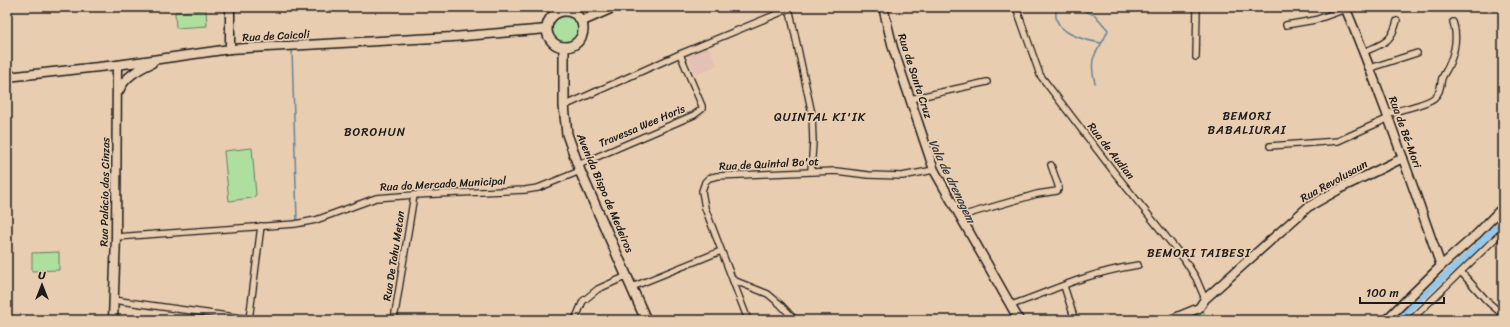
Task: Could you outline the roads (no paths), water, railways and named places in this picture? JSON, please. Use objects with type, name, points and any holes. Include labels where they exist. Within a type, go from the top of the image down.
[{"type":"main road","points":[[582,21],[614,7]]},
{"type":"main road","points":[[564,9],[574,13],[582,21],[583,32],[579,41],[574,45],[564,47],[559,46],[550,39],[547,29],[550,19],[564,9]]},
{"type":"main road","name":"Avenida Bispo de Medeiros","points":[[564,47],[564,106],[567,134],[579,168],[646,320]]},
{"type":"street","points":[[230,7],[230,49]]},
{"type":"street","name":"Rua de Santa Cruz","points":[[883,7],[893,48],[932,170],[1019,320]]},
{"type":"street","name":"Rua de Audian","points":[[1016,7],[1040,75],[1114,172],[1184,259],[1196,278],[1205,299]]},
{"type":"street","points":[[1196,57],[1197,7]]},
{"type":"street","points":[[564,106],[680,54],[789,8],[812,114],[812,171]]},
{"type":"street","points":[[1286,25],[1315,20],[1345,8]]},
{"type":"street","name":"Rua de Bé-Mori","points":[[1345,8],[1364,52],[1388,116],[1441,266]]},
{"type":"street","points":[[1364,52],[1382,44],[1391,37],[1394,33],[1397,21]]},
{"type":"street","points":[[1270,146],[1338,141],[1388,116],[1424,103],[1437,95],[1441,88],[1442,78],[1450,64],[1454,50],[1456,38],[1453,22]]},
{"type":"street","name":"Rua de Caicoli","points":[[7,77],[117,65],[230,49],[446,37],[547,29]]},
{"type":"street","points":[[1370,68],[1417,53]]},
{"type":"street","name":"Travessa Wee Horis","points":[[579,168],[694,115],[702,109],[680,54]]},
{"type":"street","points":[[118,94],[122,83],[144,66],[160,59]]},
{"type":"street","name":"Rua Palácio das Cinzas","points":[[113,320],[116,237],[117,65]]},
{"type":"street","points":[[910,99],[987,82]]},
{"type":"street","name":"Rua Revolusaun","points":[[1170,320],[1199,308],[1205,299],[1308,207],[1345,186],[1403,158]]},
{"type":"street","points":[[960,216],[1037,194],[1057,191],[1059,188],[1051,165]]},
{"type":"street","name":"Rua do Mercado Municipal","points":[[116,237],[295,224],[316,220],[376,198],[414,194],[525,190],[538,188],[579,168]]},
{"type":"street","name":"Rua de Quintal Bo'ot","points":[[748,320],[703,198],[702,190],[705,182],[709,178],[717,176],[812,171],[836,171],[868,175],[902,176],[932,170]]},
{"type":"street","name":"Rua De Tahu Metan","points":[[394,320],[414,194]]},
{"type":"street","points":[[1386,320],[1441,266],[1477,234],[1503,207]]},
{"type":"street","points":[[113,300],[249,320],[261,226]]},
{"type":"street","points":[[1411,320],[1503,231]]},
{"type":"street","points":[[632,287],[721,250]]},
{"type":"street","points":[[1011,304],[1034,298],[1083,278],[1138,265]]},
{"type":"street","points":[[1462,272],[1486,301],[1503,315]]},
{"type":"street","points":[[575,320],[583,301],[598,289],[627,276]]},
{"type":"street","points":[[733,280],[768,294],[795,320]]},
{"type":"street","points":[[1064,286],[1073,314]]},
{"type":"waterway","points":[[1057,7],[1056,16],[1058,23],[1063,29],[1085,40],[1101,43]]},
{"type":"waterway","points":[[1083,7],[1085,11],[1095,15],[1108,30],[1093,59],[1092,65],[1095,83]]},
{"type":"waterway","points":[[292,49],[297,221]]},
{"type":"waterway","points":[[1397,320],[1471,252],[1503,220]]},
{"type":"district","name":"QUINTAL KI'IK","points":[[820,117]]},
{"type":"district","name":"BEMORI BABALIURAI","points":[[1247,123]]},
{"type":"district","name":"BOROHUN","points":[[375,132]]},
{"type":"district","name":"BEMORI TAIBESI","points":[[1199,253]]},
{"type":"water label","name":"Vala de drenagem","points":[[952,181]]}]
